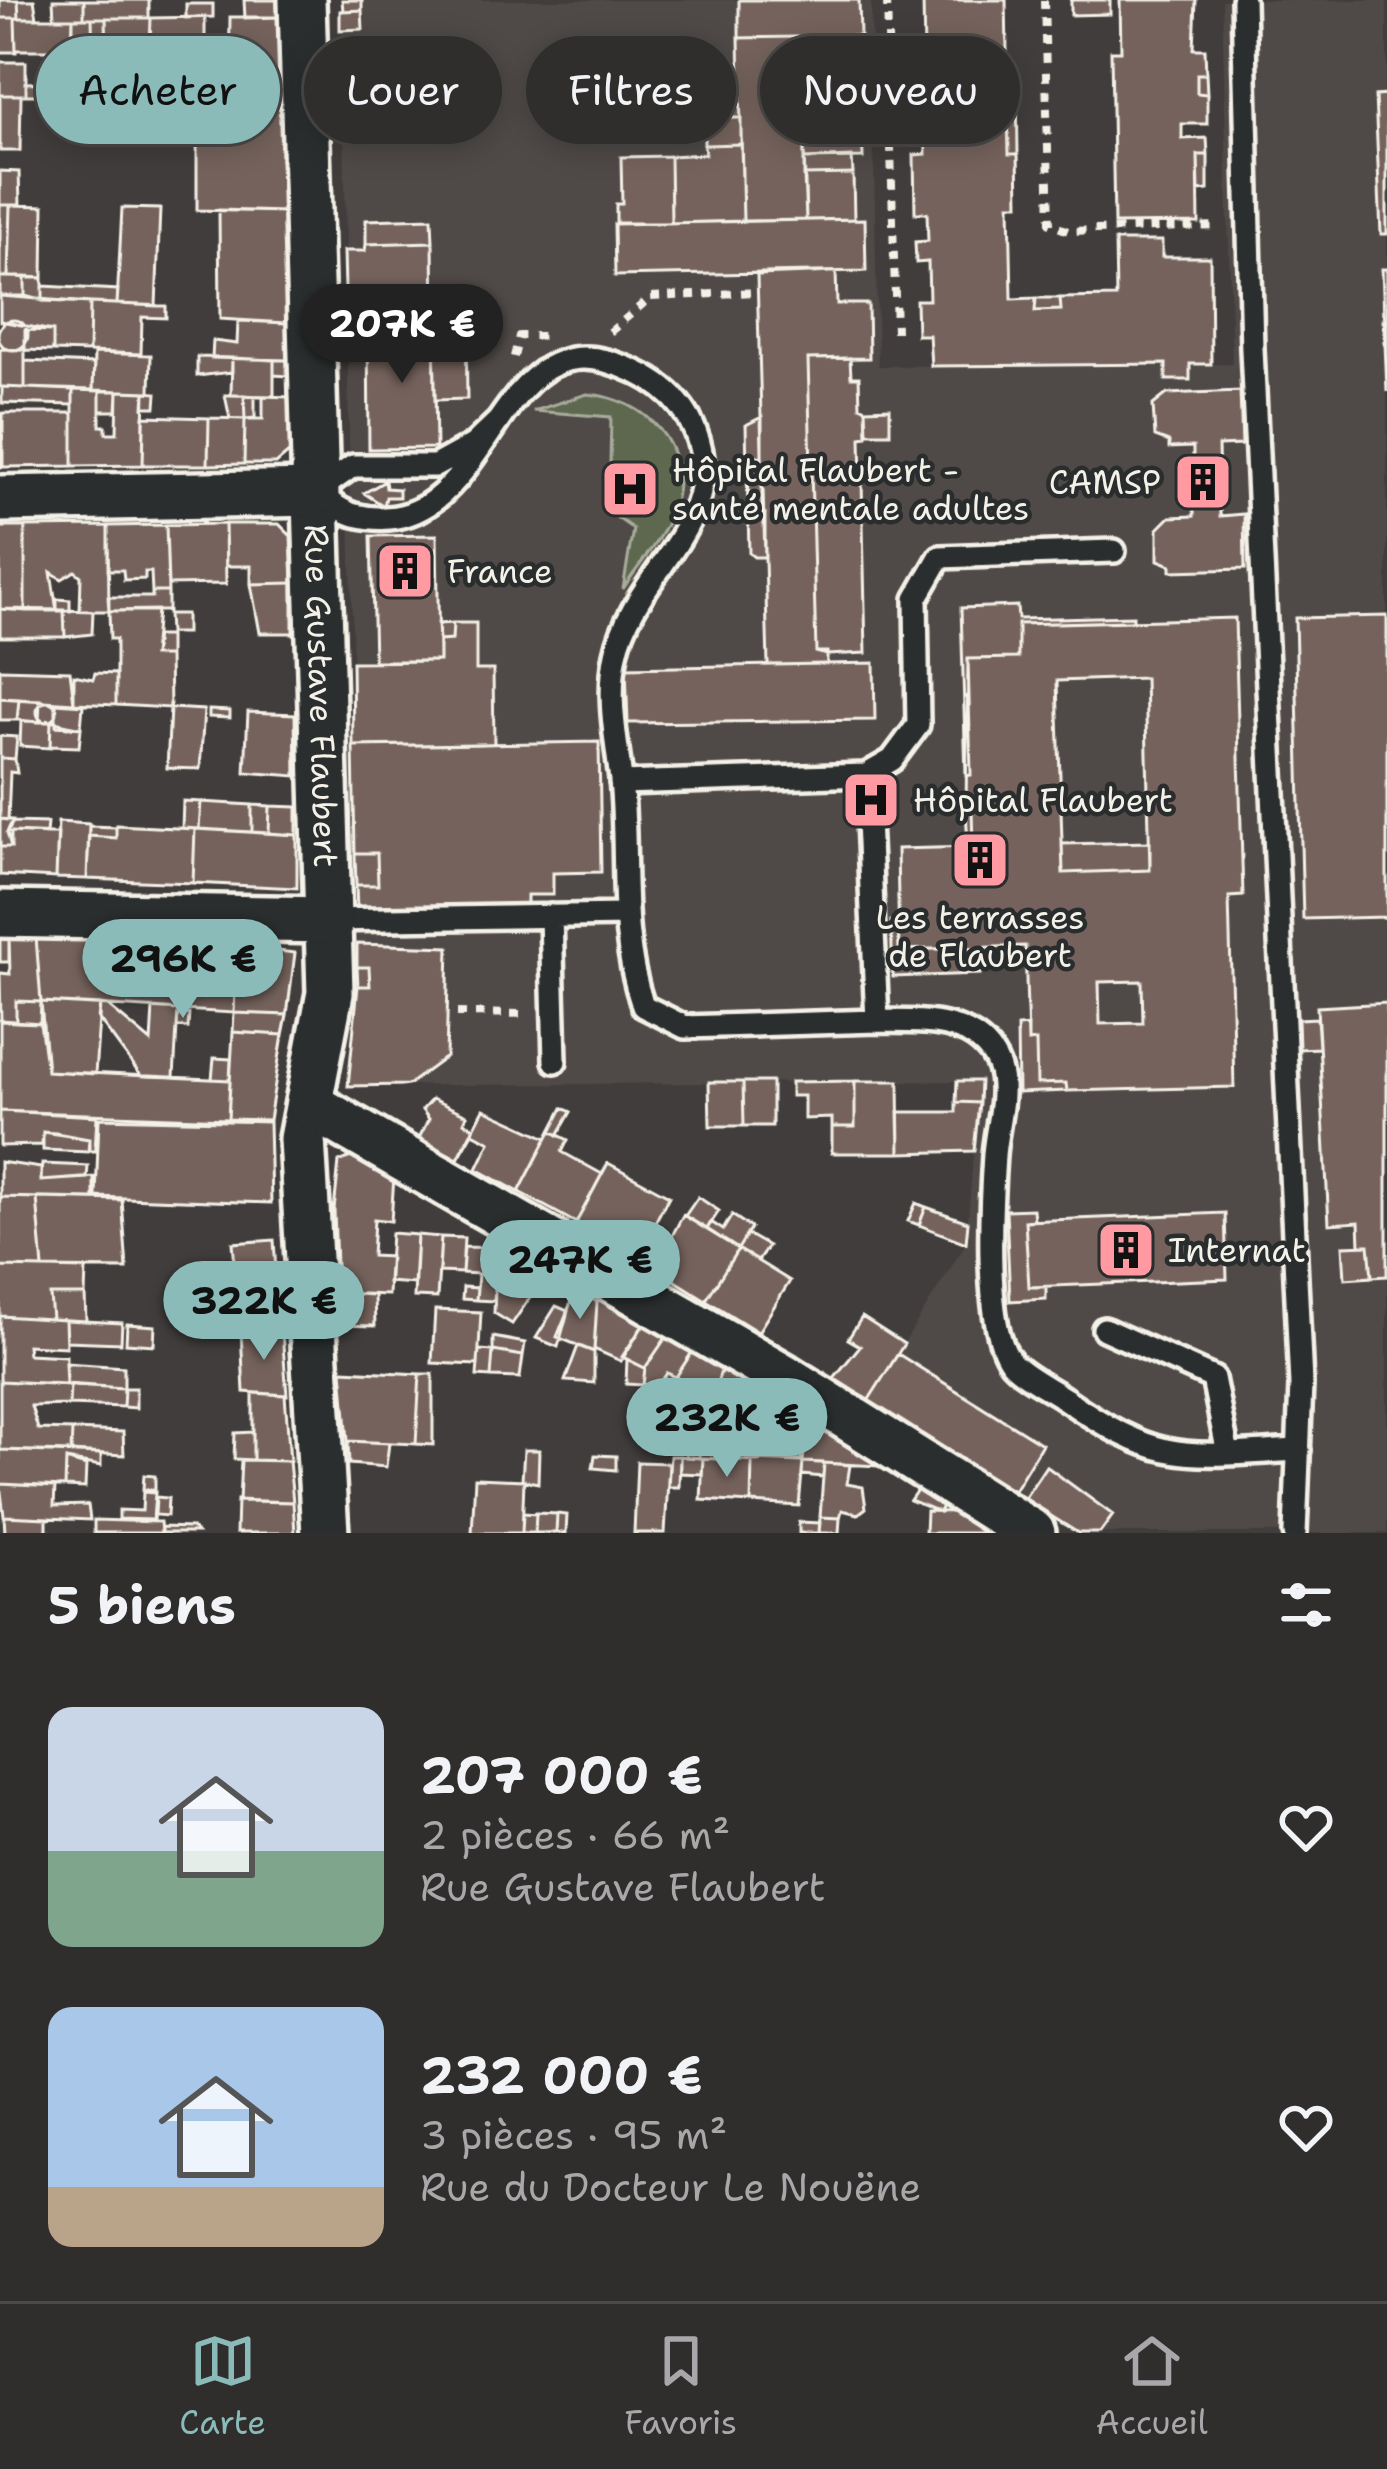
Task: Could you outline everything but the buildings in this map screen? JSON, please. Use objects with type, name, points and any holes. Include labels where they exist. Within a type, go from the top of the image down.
[{"type":"street","name":"Rue Gustave Flaubert","points":[[302,0],[330,993],[302,1138],[325,1533]]},
{"type":"street","points":[[0,499],[315,493]]},
{"type":"street","points":[[0,914],[328,920]]},
{"type":"street","points":[[309,1104],[784,1377],[1032,1533]]},
{"type":"lane","points":[[1243,0],[1252,349],[1301,1384],[1295,1533]]},
{"type":"lane","points":[[497,422],[453,459],[435,466],[353,466],[315,493],[355,515],[406,516],[456,482],[523,385],[555,365],[597,359],[649,377],[689,416],[700,443],[700,502],[631,613],[616,652],[611,724],[622,783],[628,963],[643,1006],[685,1027],[944,1023],[977,1038],[1002,1071],[1004,1116],[994,1150],[994,1320],[1011,1362],[1121,1438],[1180,1456],[1299,1450]]},
{"type":"lane","points":[[622,783],[866,775],[892,760],[918,725],[916,599],[940,556],[1114,551]]},
{"type":"lane","points":[[866,775],[877,1021]]},
{"type":"lane","points":[[328,920],[626,915]]},
{"type":"lane","points":[[551,916],[555,1061]]},
{"type":"lane","points":[[1105,1329],[1213,1378],[1228,1454]]},
{"type":"path","points":[[887,0],[896,332]]},
{"type":"path","points":[[1044,0],[1050,224],[1068,231],[1216,226]]},
{"type":"path","points":[[457,1013],[554,1014]]},
{"type":"shaded area","name":"Hôpital Flaubert","points":[[342,0],[871,0],[872,36],[760,36],[760,144],[874,144],[878,366],[1232,364],[1222,0],[1387,0],[1387,1533],[1078,1533],[868,1401],[966,1243],[979,1081],[349,1086],[358,1002],[344,144],[502,144],[502,36],[343,36]]},
{"type":"green space","points":[[587,394],[628,405],[646,416],[671,446],[677,465],[678,486],[669,519],[623,589],[633,529],[609,512],[611,417],[533,411]]},
{"type":"place","name":"CAMSP","points":[[1203,482]]},
{"type":"place","name":"Hôpital Flaubert - santé mentale adultes","points":[[630,489]]},
{"type":"place","name":"France","points":[[405,571]]},
{"type":"place","name":"Hôpital Flaubert","points":[[871,800]]},
{"type":"place","name":"Les terrasses de Flaubert","points":[[980,860]]},
{"type":"place","name":"Internat","points":[[1126,1250]]}]
